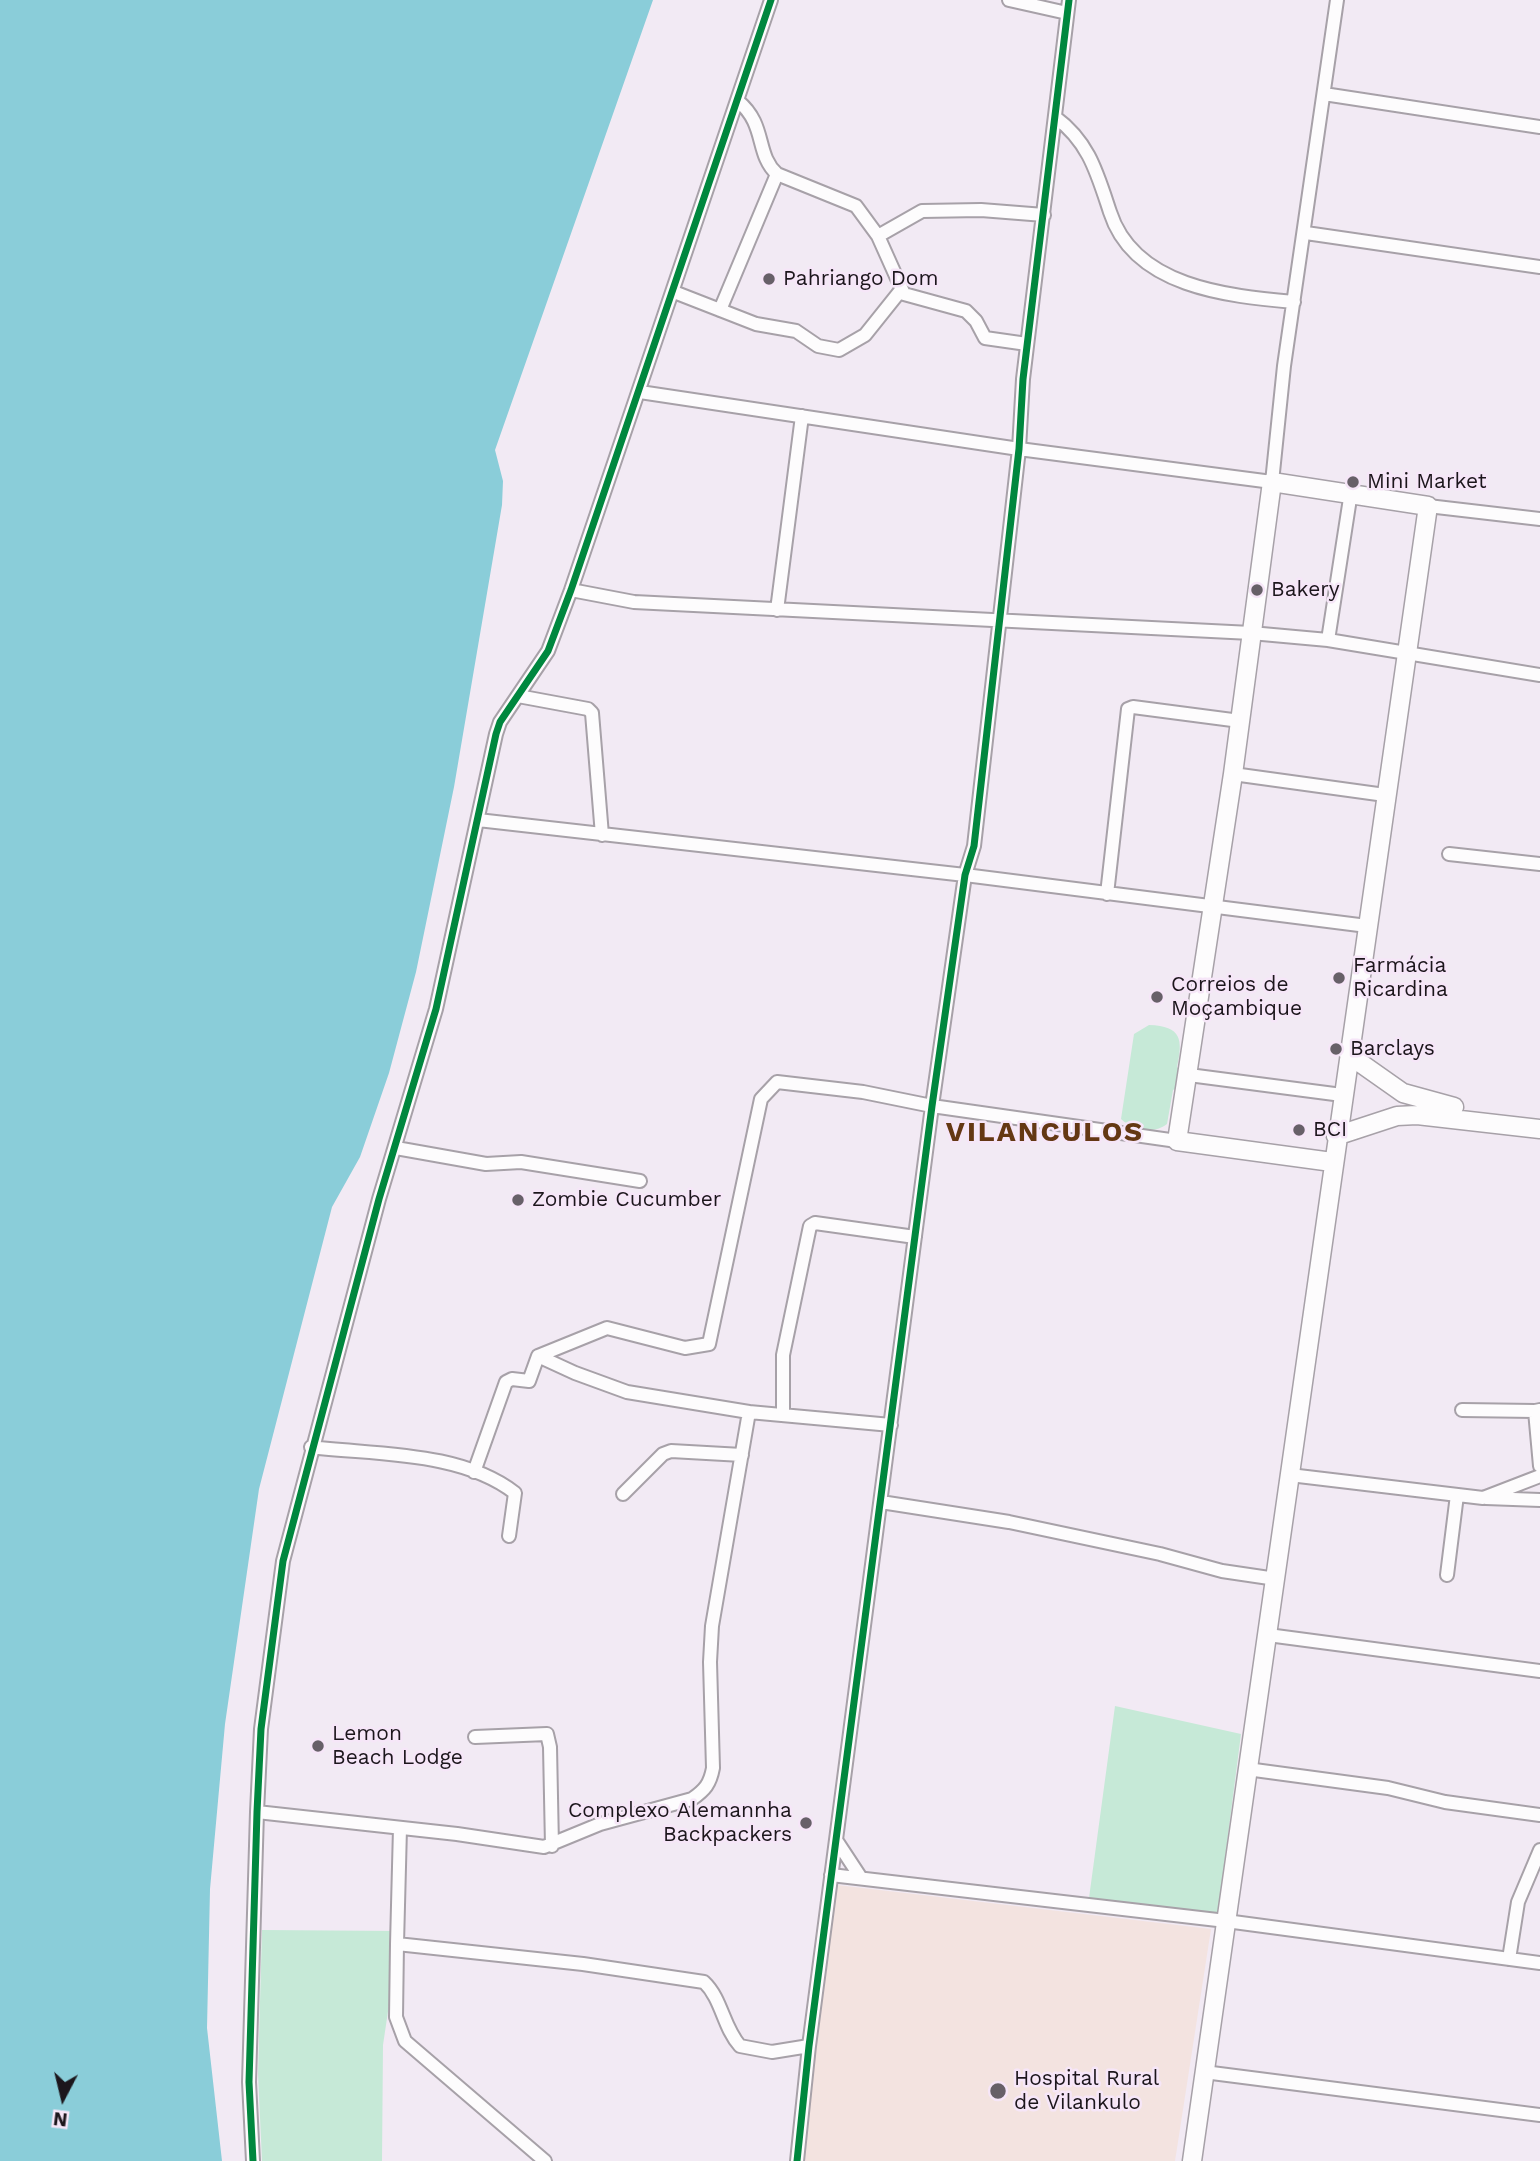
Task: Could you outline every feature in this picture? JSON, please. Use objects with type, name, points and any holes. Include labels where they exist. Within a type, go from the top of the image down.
[{"type":"main road","points":[[1192,2161],[1276,1580],[1332,1162],[1428,506],[1351,492],[1272,482],[1233,774],[1177,1141],[1332,1162]]},
{"type":"main road","points":[[1349,1055],[1403,1093],[1418,1100],[1540,1117]]},
{"type":"main road","points":[[1336,1136],[1385,1119],[1417,1115],[1540,1129]]},
{"type":"street","points":[[253,2161],[249,2082],[261,1729],[277,1601],[311,1447],[436,1009],[496,734],[500,723],[548,651],[571,590],[771,0]]},
{"type":"street","points":[[797,2161],[809,2046],[932,1106],[965,875],[974,846],[1019,449],[1027,344],[1068,7],[1009,0]]},
{"type":"street","points":[[640,392],[1019,449],[1272,482],[1294,302],[1306,233],[1337,0]]},
{"type":"street","points":[[1324,94],[1540,127]]},
{"type":"street","points":[[738,101],[753,115],[769,166],[776,174],[852,203],[878,236],[901,290],[910,297],[965,311],[976,321],[985,338],[1027,344]]},
{"type":"street","points":[[1055,117],[1072,130],[1089,153],[1120,237],[1141,260],[1207,291],[1294,302]]},
{"type":"street","points":[[720,310],[776,174]]},
{"type":"street","points":[[878,236],[922,211],[981,210],[1044,215]]},
{"type":"street","points":[[1306,233],[1540,267]]},
{"type":"street","points":[[674,292],[756,324],[796,331],[818,346],[839,350],[864,335],[901,290]]},
{"type":"street","points":[[776,610],[802,416]]},
{"type":"street","points":[[1328,640],[1351,492]]},
{"type":"street","points":[[1428,506],[1540,519]]},
{"type":"street","points":[[571,590],[634,603],[999,618],[1251,633],[1328,640],[1540,674]]},
{"type":"street","points":[[518,696],[588,709],[592,713],[602,835]]},
{"type":"street","points":[[1107,894],[1128,709],[1133,706],[1240,721]]},
{"type":"street","points":[[1233,774],[1385,795]]},
{"type":"street","points":[[478,820],[965,875],[1367,926]]},
{"type":"street","points":[[1449,854],[1540,864]]},
{"type":"street","points":[[1189,1075],[1342,1094]]},
{"type":"street","points":[[474,1472],[506,1382],[512,1379],[529,1381],[538,1356],[607,1328],[685,1348],[709,1344],[761,1099],[777,1082],[863,1092],[932,1106],[1177,1141]]},
{"type":"street","points":[[396,1148],[486,1164],[521,1162],[640,1181]]},
{"type":"street","points":[[783,1415],[783,1355],[810,1226],[815,1223],[915,1237]]},
{"type":"street","points":[[538,1356],[615,1388],[749,1412],[891,1425]]},
{"type":"street","points":[[1462,1410],[1537,1410],[1540,1466]]},
{"type":"street","points":[[257,1812],[457,1834],[527,1846],[552,1846],[600,1824],[692,1799],[710,1782],[712,1626],[749,1412]]},
{"type":"street","points":[[311,1447],[426,1461],[474,1472],[514,1493],[509,1536]]},
{"type":"street","points":[[623,1494],[663,1454],[671,1451],[742,1455]]},
{"type":"street","points":[[1290,1475],[1483,1498],[1540,1500]]},
{"type":"street","points":[[1483,1498],[1540,1476]]},
{"type":"street","points":[[1447,1575],[1457,1495]]},
{"type":"street","points":[[881,1502],[1009,1522],[1160,1554],[1222,1572],[1276,1580]]},
{"type":"street","points":[[1268,1635],[1540,1671]]},
{"type":"street","points":[[475,1737],[547,1734],[550,1748],[552,1846]]},
{"type":"street","points":[[1248,1769],[1388,1788],[1445,1801],[1540,1815]]},
{"type":"street","points":[[400,1828],[396,2017],[405,2041],[545,2161]]},
{"type":"street","points":[[836,1840],[861,1878]]},
{"type":"street","points":[[1509,1959],[1518,1902],[1540,1850]]},
{"type":"street","points":[[831,1875],[1226,1921],[1540,1964]]},
{"type":"street","points":[[397,1944],[632,1970],[704,1982],[714,1995],[726,2026],[740,2046],[772,2052],[809,2046]]},
{"type":"street","points":[[1205,2072],[1540,2115]]},
{"type":"shaded area","name":"Hospital Rural de Vilankulo","points":[[837,1885],[1211,1929],[1175,2161],[801,2161]]},
{"type":"green space","points":[[1149,1025],[1168,1028],[1178,1036],[1180,1049],[1177,1067],[1181,1072],[1179,1087],[1173,1090],[1167,1124],[1149,1130],[1131,1126],[1121,1119],[1134,1034]]},
{"type":"green space","points":[[1115,1706],[1241,1734],[1218,1913],[1089,1898]]},
{"type":"green space","points":[[262,1930],[400,1931],[383,2045],[382,2161],[262,2161],[258,2074]]},
{"type":"water","points":[[0,0],[653,0],[495,450],[503,481],[502,505],[454,787],[416,972],[389,1073],[360,1157],[332,1207],[259,1489],[225,1724],[210,1889],[207,2028],[222,2161],[0,2161]]},
{"type":"cycle path","points":[[253,2161],[249,2082],[261,1729],[283,1561],[379,1199],[436,1009],[496,734],[500,722],[548,651],[571,590],[771,0]]},
{"type":"cycle path","points":[[797,2161],[809,2046],[932,1106],[965,875],[974,846],[1019,449],[1023,379],[1069,0]]},
{"type":"place","name":"Pahriango Dom","points":[[769,279]]},
{"type":"place","name":"Mini Market","points":[[1353,482]]},
{"type":"place","name":"Bakery","points":[[1257,590]]},
{"type":"place","name":"Farmácia Ricardina","points":[[1339,978]]},
{"type":"place","name":"Correios de Moçambique","points":[[1157,997]]},
{"type":"place","name":"Barclays","points":[[1336,1049]]},
{"type":"place","name":"BCI","points":[[1299,1130]]},
{"type":"place","name":"Zombie Cucumber","points":[[518,1200]]},
{"type":"place","name":"Lemon Beach Lodge","points":[[318,1746]]},
{"type":"place","name":"Complexo Alemannha Backpackers","points":[[806,1823]]},
{"type":"place","name":"Hospital Rural de Vilankulo","points":[[998,2091]]},
{"type":"district","name":"VILANCULOS","points":[[1045,1133]]}]
